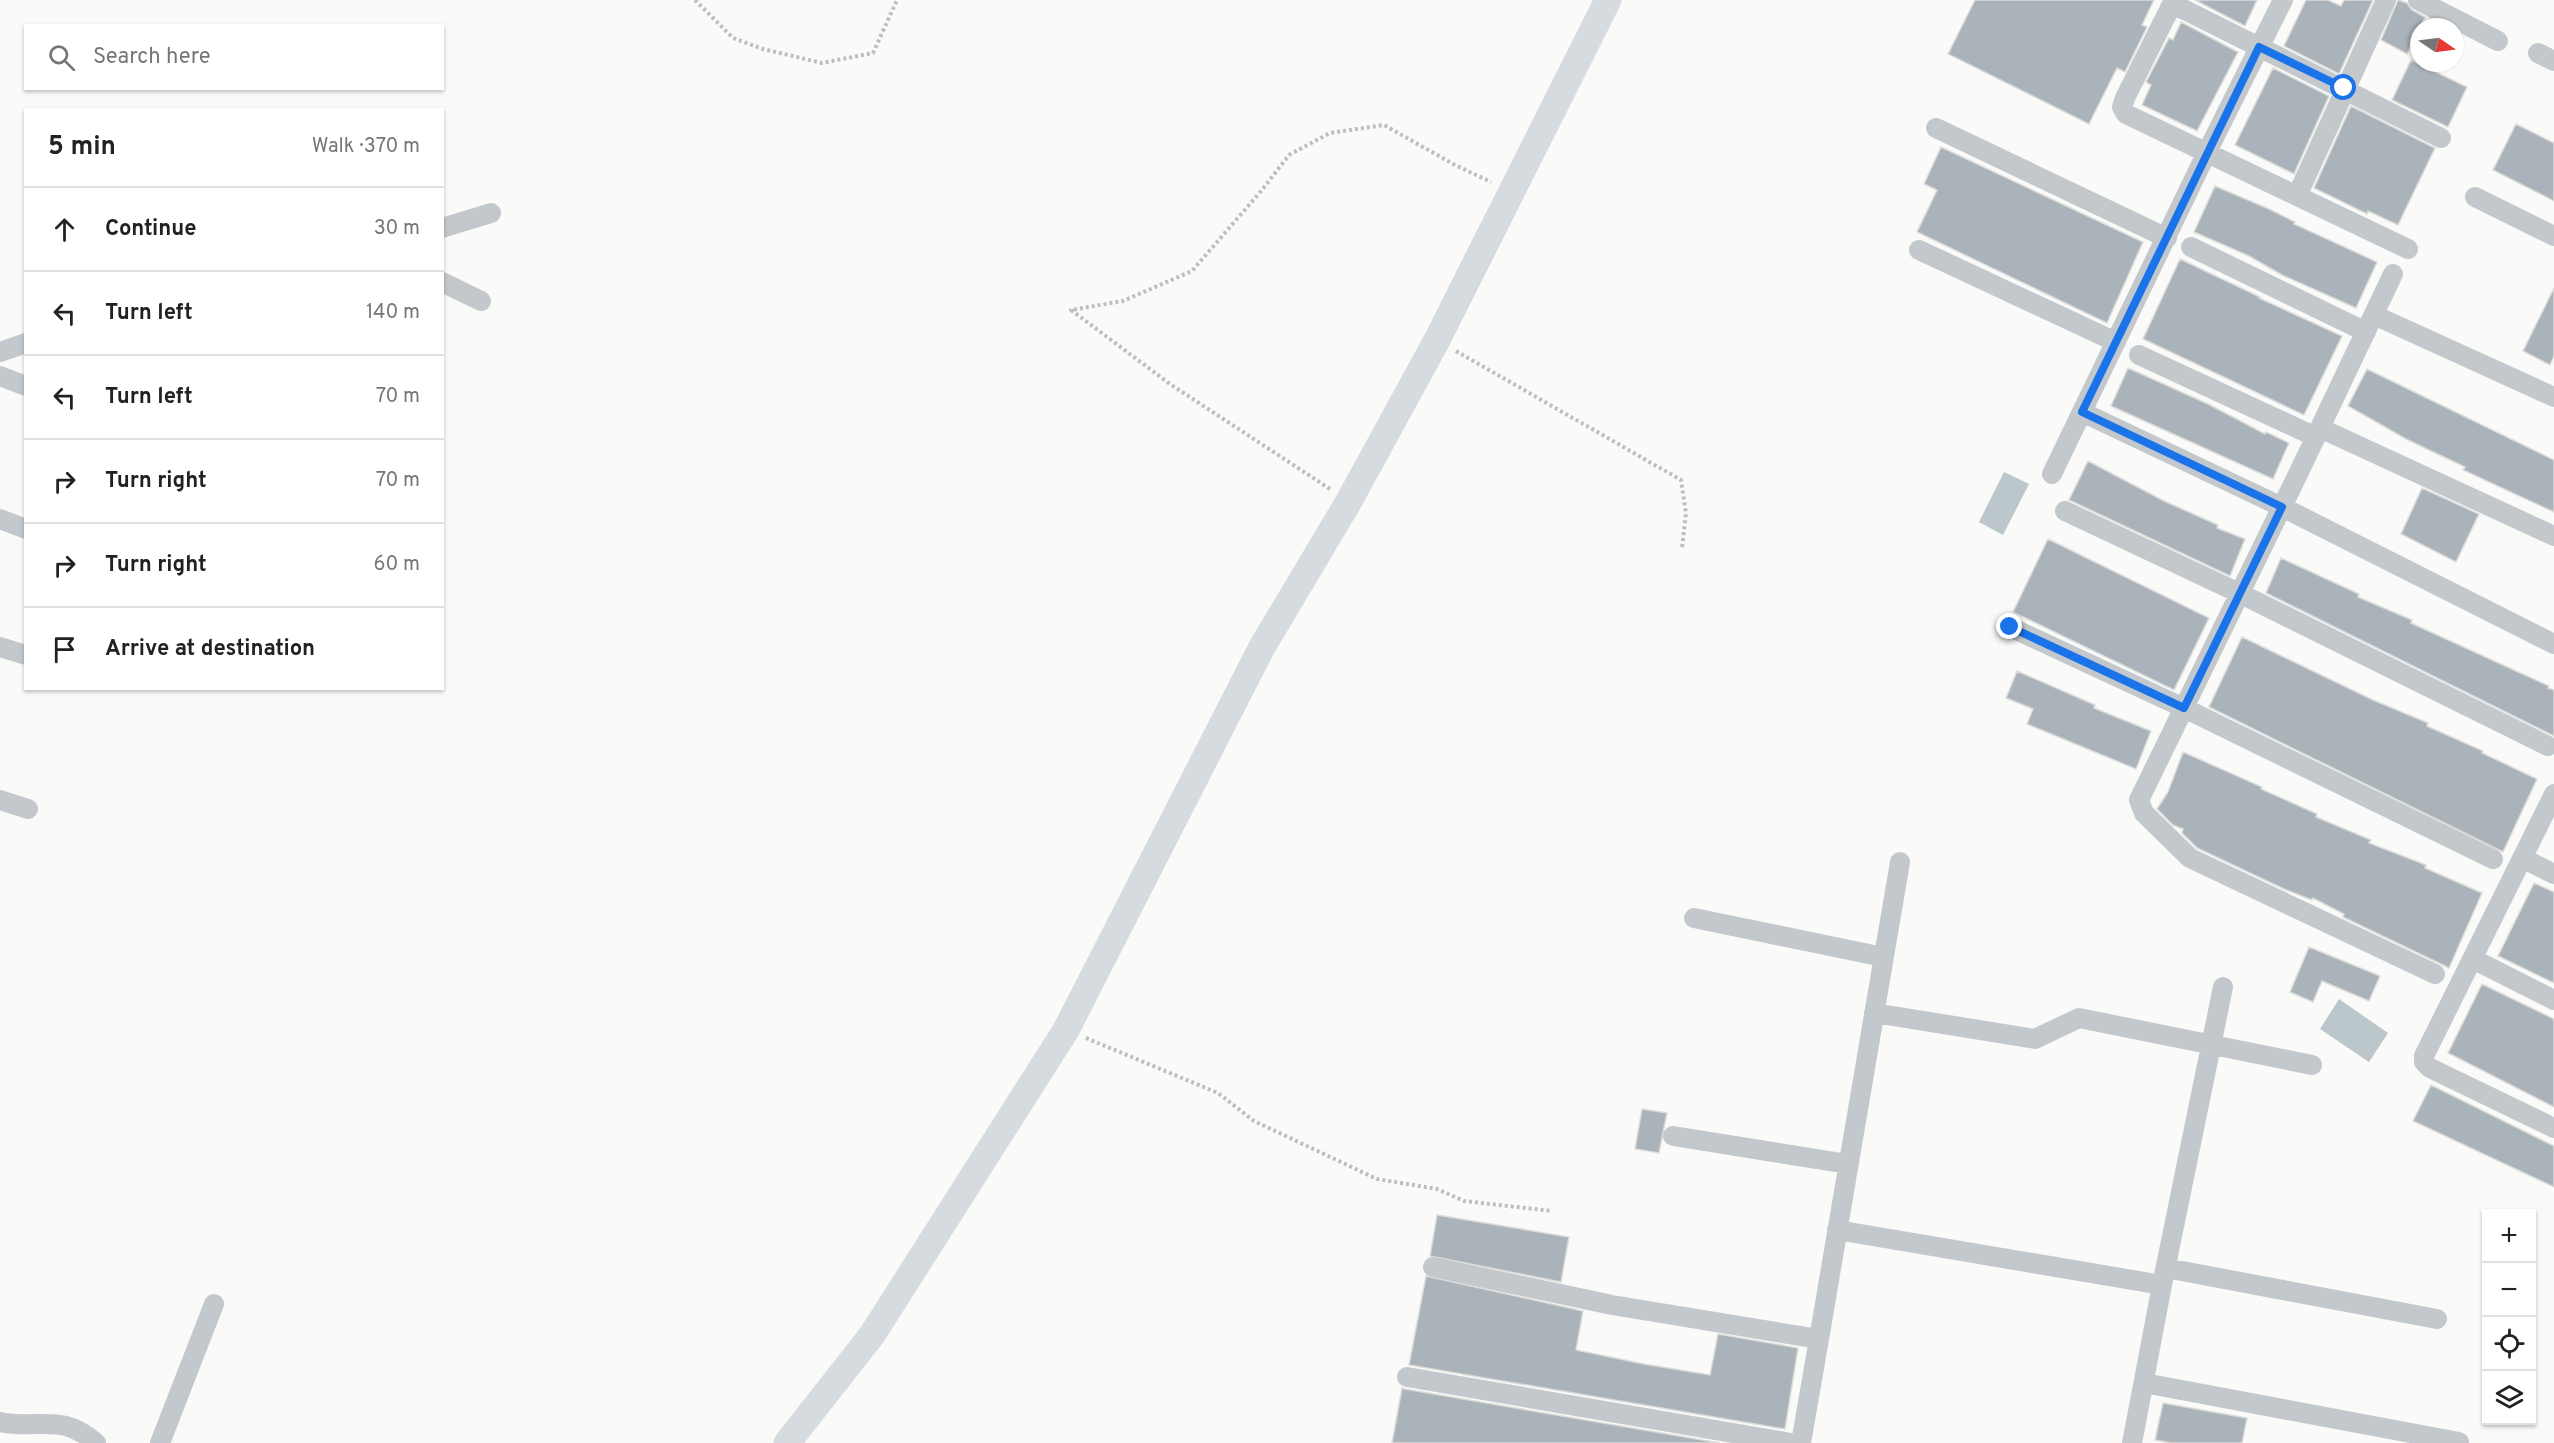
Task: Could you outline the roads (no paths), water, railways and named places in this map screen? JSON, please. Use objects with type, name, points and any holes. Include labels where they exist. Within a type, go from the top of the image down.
[{"type":"street","points":[[788,1443],[872,1335],[1066,1030],[1262,647],[1348,501],[1437,340],[1608,0]]},
{"type":"street","points":[[2052,474],[2283,0]]},
{"type":"street","points":[[2296,196],[2386,0]]},
{"type":"street","points":[[2418,0],[2498,41]]},
{"type":"street","points":[[2408,249],[2126,114],[2122,107],[2174,2],[2441,138]]},
{"type":"street","points":[[1936,128],[2168,238]]},
{"type":"street","points":[[2475,197],[2554,236]]},
{"type":"street","points":[[444,227],[491,213]]},
{"type":"street","points":[[2191,247],[2370,323],[2554,397]]},
{"type":"street","points":[[1919,250],[2116,342]]},
{"type":"street","points":[[2393,274],[2139,800],[2144,813],[2190,858],[2435,974]]},
{"type":"street","points":[[444,283],[482,301]]},
{"type":"street","points":[[0,352],[24,344]]},
{"type":"street","points":[[2139,355],[2554,536]]},
{"type":"street","points":[[0,376],[24,385]]},
{"type":"street","points":[[2082,412],[2282,507],[2554,644]]},
{"type":"street","points":[[2066,512],[2239,593],[2548,746]]},
{"type":"street","points":[[0,519],[24,528]]},
{"type":"street","points":[[2010,627],[2184,708],[2493,859]]},
{"type":"street","points":[[0,647],[24,655]]},
{"type":"street","points":[[2554,794],[2424,1056],[2424,1062],[2430,1068],[2554,1128]]},
{"type":"street","points":[[0,800],[28,809]]},
{"type":"street","points":[[2522,858],[2554,874]]},
{"type":"street","points":[[1801,1443],[1900,862]]},
{"type":"street","points":[[1694,918],[1883,957]]},
{"type":"street","points":[[2473,959],[2554,1000]]},
{"type":"street","points":[[2132,1443],[2223,987]]},
{"type":"street","points":[[1874,1013],[2035,1039],[2079,1018],[2312,1065]]},
{"type":"street","points":[[1673,1136],[1848,1164]]},
{"type":"street","points":[[1837,1230],[2164,1276],[2437,1318]]},
{"type":"street","points":[[1433,1267],[1612,1305],[1819,1340]]},
{"type":"street","points":[[160,1443],[214,1304]]},
{"type":"street","points":[[1407,1377],[1791,1443]]},
{"type":"street","points":[[2144,1383],[2460,1442]]},
{"type":"street","points":[[0,1422],[13,1425],[64,1424],[87,1435],[96,1443]]}]
